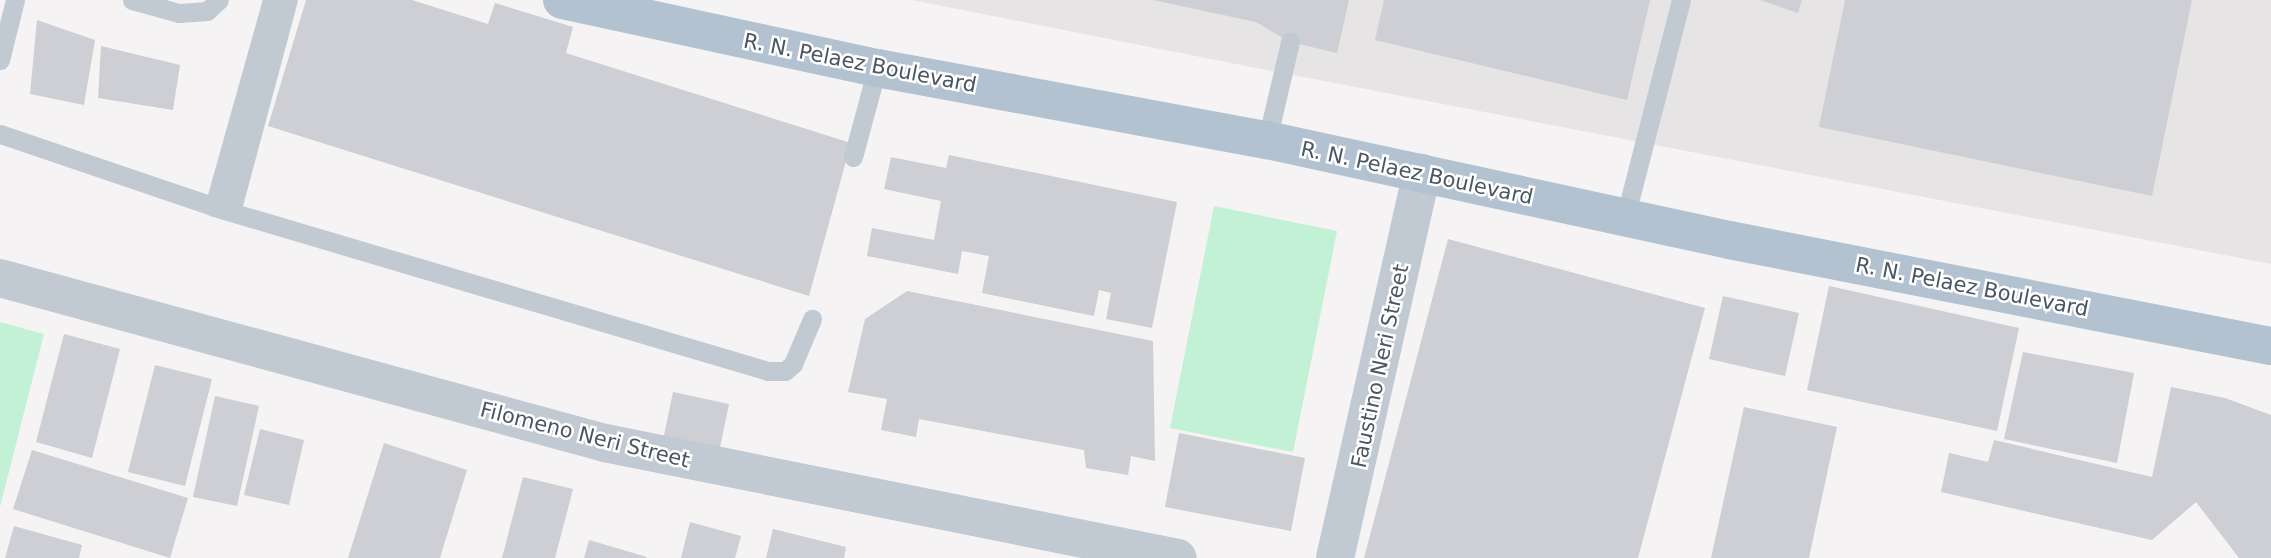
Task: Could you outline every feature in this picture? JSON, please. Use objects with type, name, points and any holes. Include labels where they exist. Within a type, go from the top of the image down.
[{"type":"main road","name":"R. N. Pelaez Boulevard","points":[[562,0],[877,68],[1266,140],[1625,218],[2265,347]]},
{"type":"street","name":"Faustino Neri Street","points":[[1335,558],[1422,173]]},
{"type":"street","name":"Filomeno Neri Street","points":[[0,278],[604,443],[1178,558]]},
{"type":"lane","points":[[0,60],[15,0]]},
{"type":"lane","points":[[132,0],[179,13],[207,11],[219,0]]},
{"type":"lane","points":[[222,209],[272,0]]},
{"type":"lane","points":[[222,209],[288,0]]},
{"type":"lane","points":[[1625,218],[1681,0]]},
{"type":"lane","points":[[1266,140],[1290,42]]},
{"type":"lane","points":[[853,157],[877,68]]},
{"type":"lane","points":[[0,134],[222,209],[768,371],[785,371],[793,363],[812,319]]},
{"type":"shaded area","points":[[912,0],[2271,0],[2271,264],[1231,63]]},
{"type":"green space","points":[[1214,206],[1337,231],[1293,452],[1170,428]]},
{"type":"green space","points":[[0,322],[44,334],[0,507]]},
{"type":"building","points":[[306,0],[412,0],[488,24],[495,3],[573,27],[566,53],[851,143],[809,296],[268,126]]},
{"type":"building","points":[[1153,0],[1349,0],[1337,53],[1290,42],[1256,22]]},
{"type":"building","points":[[1384,0],[1650,0],[1627,100],[1375,40]]},
{"type":"building","points":[[1760,0],[1802,0],[1798,13]]},
{"type":"building","points":[[1845,0],[2192,0],[2152,196],[1819,127]]},
{"type":"building","points":[[37,20],[95,40],[84,105],[30,94]]},
{"type":"building","points":[[101,46],[180,65],[173,110],[98,98]]},
{"type":"building","points":[[949,155],[1177,202],[1152,328],[1106,319],[1111,293],[1099,290],[1094,316],[982,293],[989,256],[962,251],[958,274],[867,256],[872,228],[934,240],[941,201],[884,189],[891,157],[946,168]]},
{"type":"building","points":[[1448,239],[1705,308],[1638,558],[1364,558]]},
{"type":"building","points":[[1829,286],[2019,328],[1997,431],[1807,390]]},
{"type":"building","points":[[907,291],[1153,341],[1155,461],[1131,456],[1128,475],[1086,468],[1084,450],[919,419],[916,437],[881,430],[887,399],[848,392],[865,319]]},
{"type":"building","points":[[1723,296],[1799,313],[1785,376],[1709,359]]},
{"type":"building","points":[[64,334],[120,349],[92,458],[36,442]]},
{"type":"building","points":[[2023,352],[2134,373],[2117,463],[2004,439]]},
{"type":"building","points":[[155,365],[212,379],[185,486],[128,472]]},
{"type":"building","points":[[2171,387],[2225,398],[2271,415],[2271,558],[2239,558],[2196,502],[2152,540],[1941,492],[1949,453],[1988,462],[1994,440],[2152,477]]},
{"type":"building","points":[[673,392],[729,404],[718,457],[662,445]]},
{"type":"building","points":[[215,396],[259,406],[237,506],[193,497]]},
{"type":"building","points":[[1744,407],[1837,427],[1809,558],[1711,558]]},
{"type":"building","points":[[260,429],[304,440],[289,505],[244,495]]},
{"type":"building","points":[[1179,433],[1305,458],[1291,531],[1165,507]]},
{"type":"building","points":[[384,443],[467,470],[440,558],[348,558]]},
{"type":"building","points":[[32,450],[188,498],[170,558],[13,509]]},
{"type":"building","points":[[523,477],[573,489],[555,558],[502,558]]},
{"type":"building","points":[[690,522],[741,536],[735,558],[681,558]]},
{"type":"building","points":[[14,526],[82,545],[79,558],[5,558]]},
{"type":"building","points":[[773,529],[846,547],[844,558],[766,558]]},
{"type":"building","points":[[589,540],[647,557],[584,558]]}]
